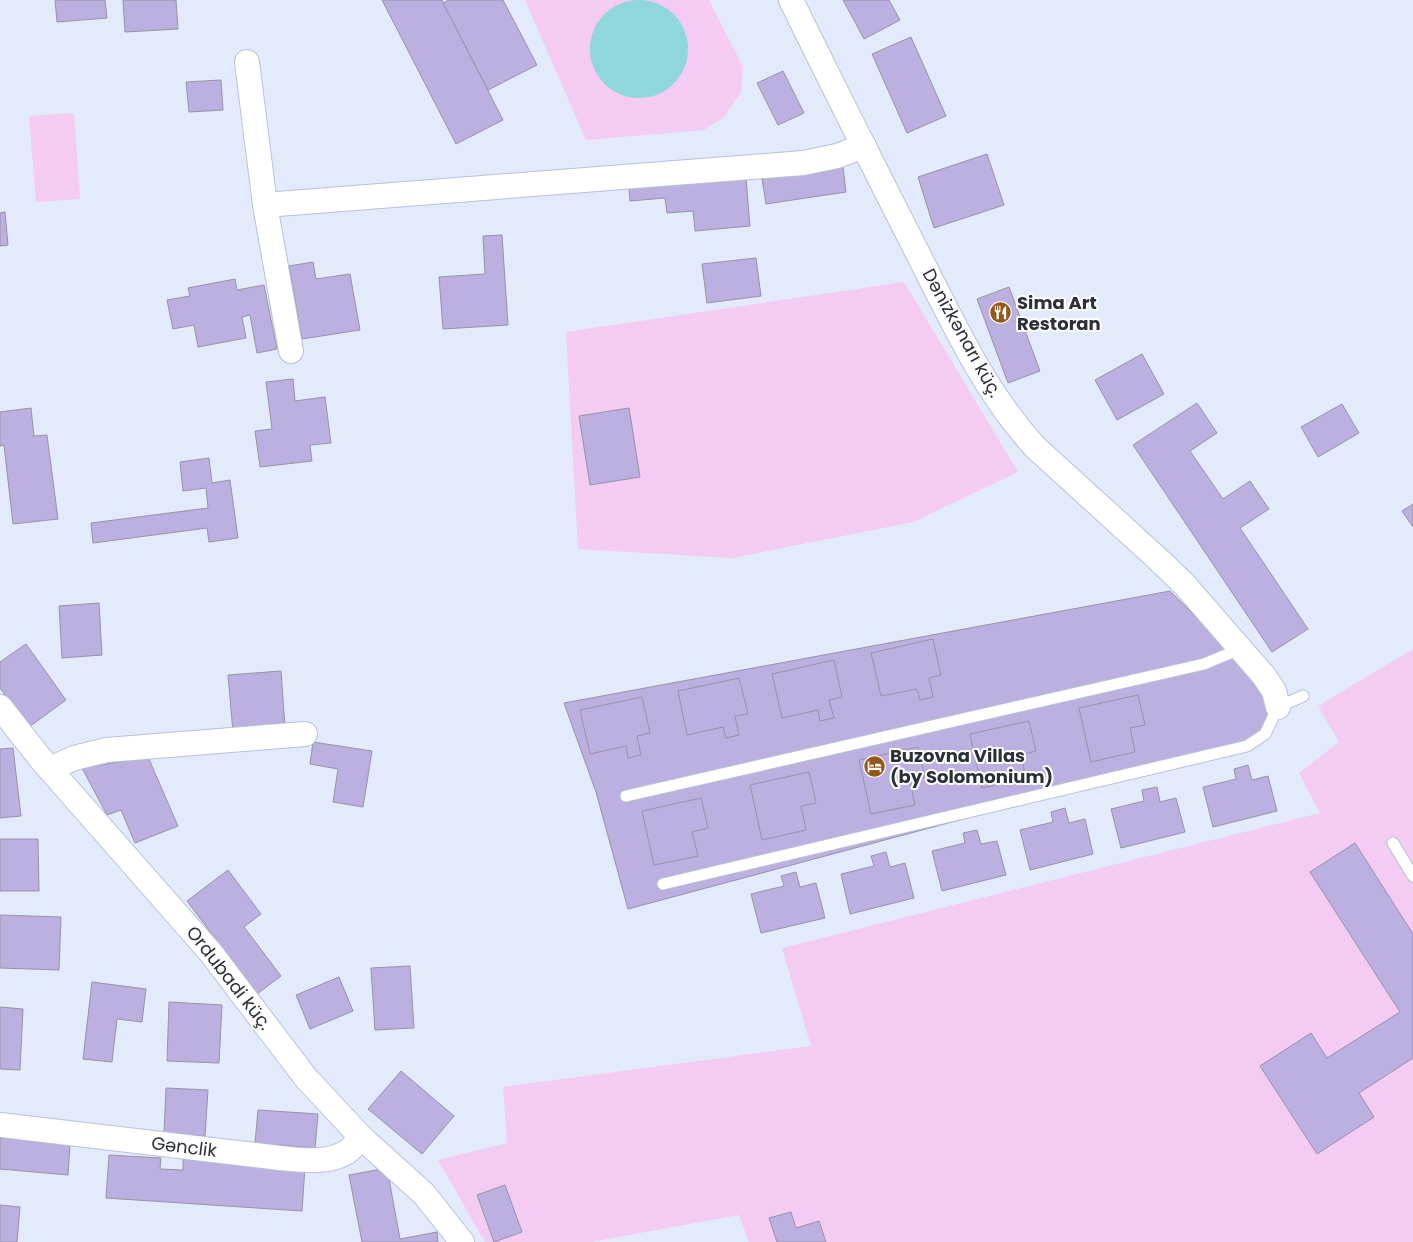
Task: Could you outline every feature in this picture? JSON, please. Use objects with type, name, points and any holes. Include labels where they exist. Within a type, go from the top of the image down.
[{"type":"street","name":"Dənizkənarı küç.","points":[[791,0],[964,344],[1002,405],[1035,447],[1184,584],[1264,676],[1274,691],[1278,707]]},
{"type":"street","points":[[247,62],[265,205],[291,351]]},
{"type":"street","points":[[265,205],[803,163],[837,156],[864,146]]},
{"type":"street","name":"Ordubadi küç.","points":[[0,708],[50,769],[196,935],[306,1078],[362,1138],[424,1194],[462,1242]]},
{"type":"street","points":[[50,769],[74,758],[107,750],[305,734]]},
{"type":"street","name":"Gənclik","points":[[0,1125],[280,1158],[314,1160],[334,1158],[348,1151],[362,1138]]},
{"type":"lane","points":[[626,796],[1204,664],[1240,649]]},
{"type":"lane","points":[[664,884],[1247,746],[1265,734],[1278,707],[1304,696]]},
{"type":"lane","points":[[1393,843],[1413,876]]},
{"type":"shaded area","points":[[525,0],[709,0],[743,67],[741,92],[724,117],[704,130],[586,140]]},
{"type":"shaded area","points":[[639,0],[658,4],[674,14],[684,30],[688,49],[684,68],[674,84],[658,94],[639,98],[620,94],[604,84],[594,68],[590,49],[594,30],[604,14],[620,4]]},
{"type":"shaded area","points":[[74,113],[80,199],[36,202],[29,116]]},
{"type":"shaded area","points":[[904,282],[1018,472],[913,522],[732,558],[578,549],[566,332]]},
{"type":"shaded area","points":[[1413,649],[1413,1242],[749,1242],[739,1215],[590,1242],[485,1242],[438,1160],[507,1143],[503,1087],[811,1046],[782,948],[1320,813],[1299,773],[1339,742],[1318,706]]},
{"type":"building","points":[[55,0],[105,0],[107,18],[57,22]]},
{"type":"building","points":[[123,0],[176,0],[178,29],[125,32]]},
{"type":"building","points":[[382,0],[442,0],[503,120],[456,144]]},
{"type":"building","points":[[449,0],[503,0],[537,65],[488,90],[443,3]]},
{"type":"building","points":[[843,0],[889,0],[900,20],[864,39]]},
{"type":"building","points":[[911,37],[946,116],[907,133],[872,54]]},
{"type":"building","points":[[783,71],[804,113],[778,125],[757,83]]},
{"type":"building","points":[[221,80],[223,110],[189,112],[186,82]]},
{"type":"building","points":[[987,154],[1004,205],[934,228],[918,177]]},
{"type":"building","points":[[843,167],[846,192],[766,204],[762,179]]},
{"type":"building","points":[[746,178],[750,226],[695,231],[693,211],[667,213],[665,198],[630,201],[629,188]]},
{"type":"building","points":[[5,212],[8,245],[0,246],[0,213]]},
{"type":"building","points":[[502,235],[508,325],[443,329],[439,277],[485,274],[483,236]]},
{"type":"building","points":[[756,258],[761,296],[707,303],[702,264]]},
{"type":"building","points":[[313,262],[316,279],[350,274],[360,330],[302,339],[289,266]]},
{"type":"building","points":[[235,279],[237,290],[264,285],[277,349],[257,353],[250,315],[242,317],[246,338],[198,347],[194,325],[173,329],[167,300],[190,296],[188,288]]},
{"type":"building","points":[[1009,287],[1040,371],[1008,383],[977,299]]},
{"type":"building","points":[[1142,354],[1164,394],[1117,420],[1095,380]]},
{"type":"building","points":[[293,379],[295,401],[325,397],[331,443],[310,445],[312,461],[260,467],[255,431],[272,429],[266,382]]},
{"type":"building","points":[[1197,403],[1217,433],[1190,451],[1223,499],[1250,481],[1269,509],[1240,528],[1308,629],[1272,652],[1133,445]]},
{"type":"building","points":[[1342,404],[1359,433],[1318,457],[1301,427]]},
{"type":"building","points":[[31,408],[34,436],[47,435],[58,519],[13,524],[4,445],[0,446],[0,412]]},
{"type":"building","points":[[629,408],[640,477],[590,485],[579,416]]},
{"type":"building","points":[[209,458],[212,483],[230,480],[238,538],[209,542],[207,528],[93,543],[91,523],[208,508],[206,488],[183,491],[180,462]]},
{"type":"building","points":[[1413,504],[1413,527],[1402,511]]},
{"type":"building","name":"Buzovna Villas (by Solomonium)","points":[[1170,591],[1232,653],[1278,707],[1257,740],[628,909],[596,792],[564,703]]},
{"type":"building","points":[[99,603],[102,655],[62,658],[59,606]]},
{"type":"building","points":[[933,639],[941,675],[929,678],[933,697],[920,700],[917,689],[881,696],[871,653]]},
{"type":"building","points":[[26,644],[66,700],[29,727],[0,688],[0,662]]},
{"type":"building","points":[[834,660],[842,697],[829,700],[834,718],[820,721],[818,710],[782,718],[772,674]]},
{"type":"building","points":[[281,671],[285,727],[233,732],[228,675]]},
{"type":"building","points":[[739,678],[748,714],[735,716],[739,735],[726,738],[723,727],[687,735],[678,691]]},
{"type":"building","points":[[1138,695],[1145,725],[1130,728],[1135,752],[1091,762],[1079,708]]},
{"type":"building","points":[[642,697],[650,733],[637,736],[641,755],[628,758],[626,746],[590,754],[580,710]]},
{"type":"building","points":[[1029,721],[1036,751],[1021,755],[1026,778],[982,788],[970,734]]},
{"type":"building","points":[[313,742],[372,751],[363,807],[333,802],[338,769],[310,764]]},
{"type":"building","points":[[918,747],[925,777],[910,781],[915,805],[871,814],[859,760]]},
{"type":"building","points":[[13,748],[21,816],[0,818],[0,749]]},
{"type":"building","points":[[148,757],[178,826],[135,843],[121,810],[107,815],[82,768]]},
{"type":"building","points":[[1248,765],[1252,780],[1268,776],[1277,811],[1213,827],[1203,787],[1236,779],[1234,769]]},
{"type":"building","points":[[809,772],[816,803],[801,806],[806,830],[762,840],[750,785]]},
{"type":"building","points":[[1157,787],[1160,802],[1176,798],[1185,832],[1121,848],[1111,809],[1144,801],[1142,790]]},
{"type":"building","points":[[701,798],[708,828],[692,832],[698,856],[654,865],[642,811]]},
{"type":"building","points":[[1065,808],[1069,823],[1085,819],[1093,854],[1030,870],[1020,830],[1053,822],[1051,812]]},
{"type":"building","points":[[977,830],[981,844],[997,841],[1006,875],[942,891],[932,851],[965,843],[963,833]]},
{"type":"building","points":[[0,839],[38,839],[39,891],[0,891]]},
{"type":"building","points":[[1355,843],[1413,934],[1413,1058],[1359,1093],[1374,1117],[1317,1154],[1260,1066],[1311,1033],[1327,1058],[1400,1012],[1310,872]]},
{"type":"building","points":[[886,852],[890,867],[905,863],[914,898],[850,914],[841,874],[874,866],[871,856]]},
{"type":"building","points":[[228,870],[261,914],[244,927],[281,976],[257,994],[187,901]]},
{"type":"building","points":[[796,872],[800,887],[816,883],[825,918],[761,933],[751,894],[784,886],[781,876]]},
{"type":"building","points":[[0,915],[61,917],[59,970],[0,968]]},
{"type":"building","points":[[410,966],[414,1028],[375,1030],[371,968]]},
{"type":"building","points":[[339,977],[353,1011],[310,1029],[296,995]]},
{"type":"building","points":[[92,982],[146,989],[142,1022],[117,1019],[112,1062],[83,1059]]},
{"type":"building","points":[[169,1002],[222,1005],[219,1063],[167,1061]]},
{"type":"building","points":[[0,1007],[23,1009],[20,1070],[0,1069]]},
{"type":"building","points":[[401,1071],[454,1116],[422,1154],[368,1109]]},
{"type":"building","points":[[166,1088],[208,1090],[205,1136],[164,1133]]},
{"type":"building","points":[[258,1110],[318,1114],[315,1148],[255,1143]]},
{"type":"building","points":[[0,1138],[70,1144],[68,1175],[0,1169]]},
{"type":"building","points":[[109,1155],[161,1158],[160,1169],[183,1170],[183,1159],[305,1167],[302,1211],[106,1198]]},
{"type":"building","points":[[387,1168],[400,1239],[437,1232],[438,1242],[362,1242],[349,1175]]},
{"type":"building","points":[[505,1185],[522,1232],[494,1242],[477,1195]]},
{"type":"building","points":[[0,1205],[20,1207],[17,1242],[0,1242]]},
{"type":"building","points":[[791,1212],[796,1228],[819,1221],[826,1242],[777,1242],[769,1218]]},
{"type":"place","name":"Sima Art Restoran","points":[[1001,313]]},
{"type":"place","name":"Buzovna Villas (by Solomonium)","points":[[874,766]]}]
